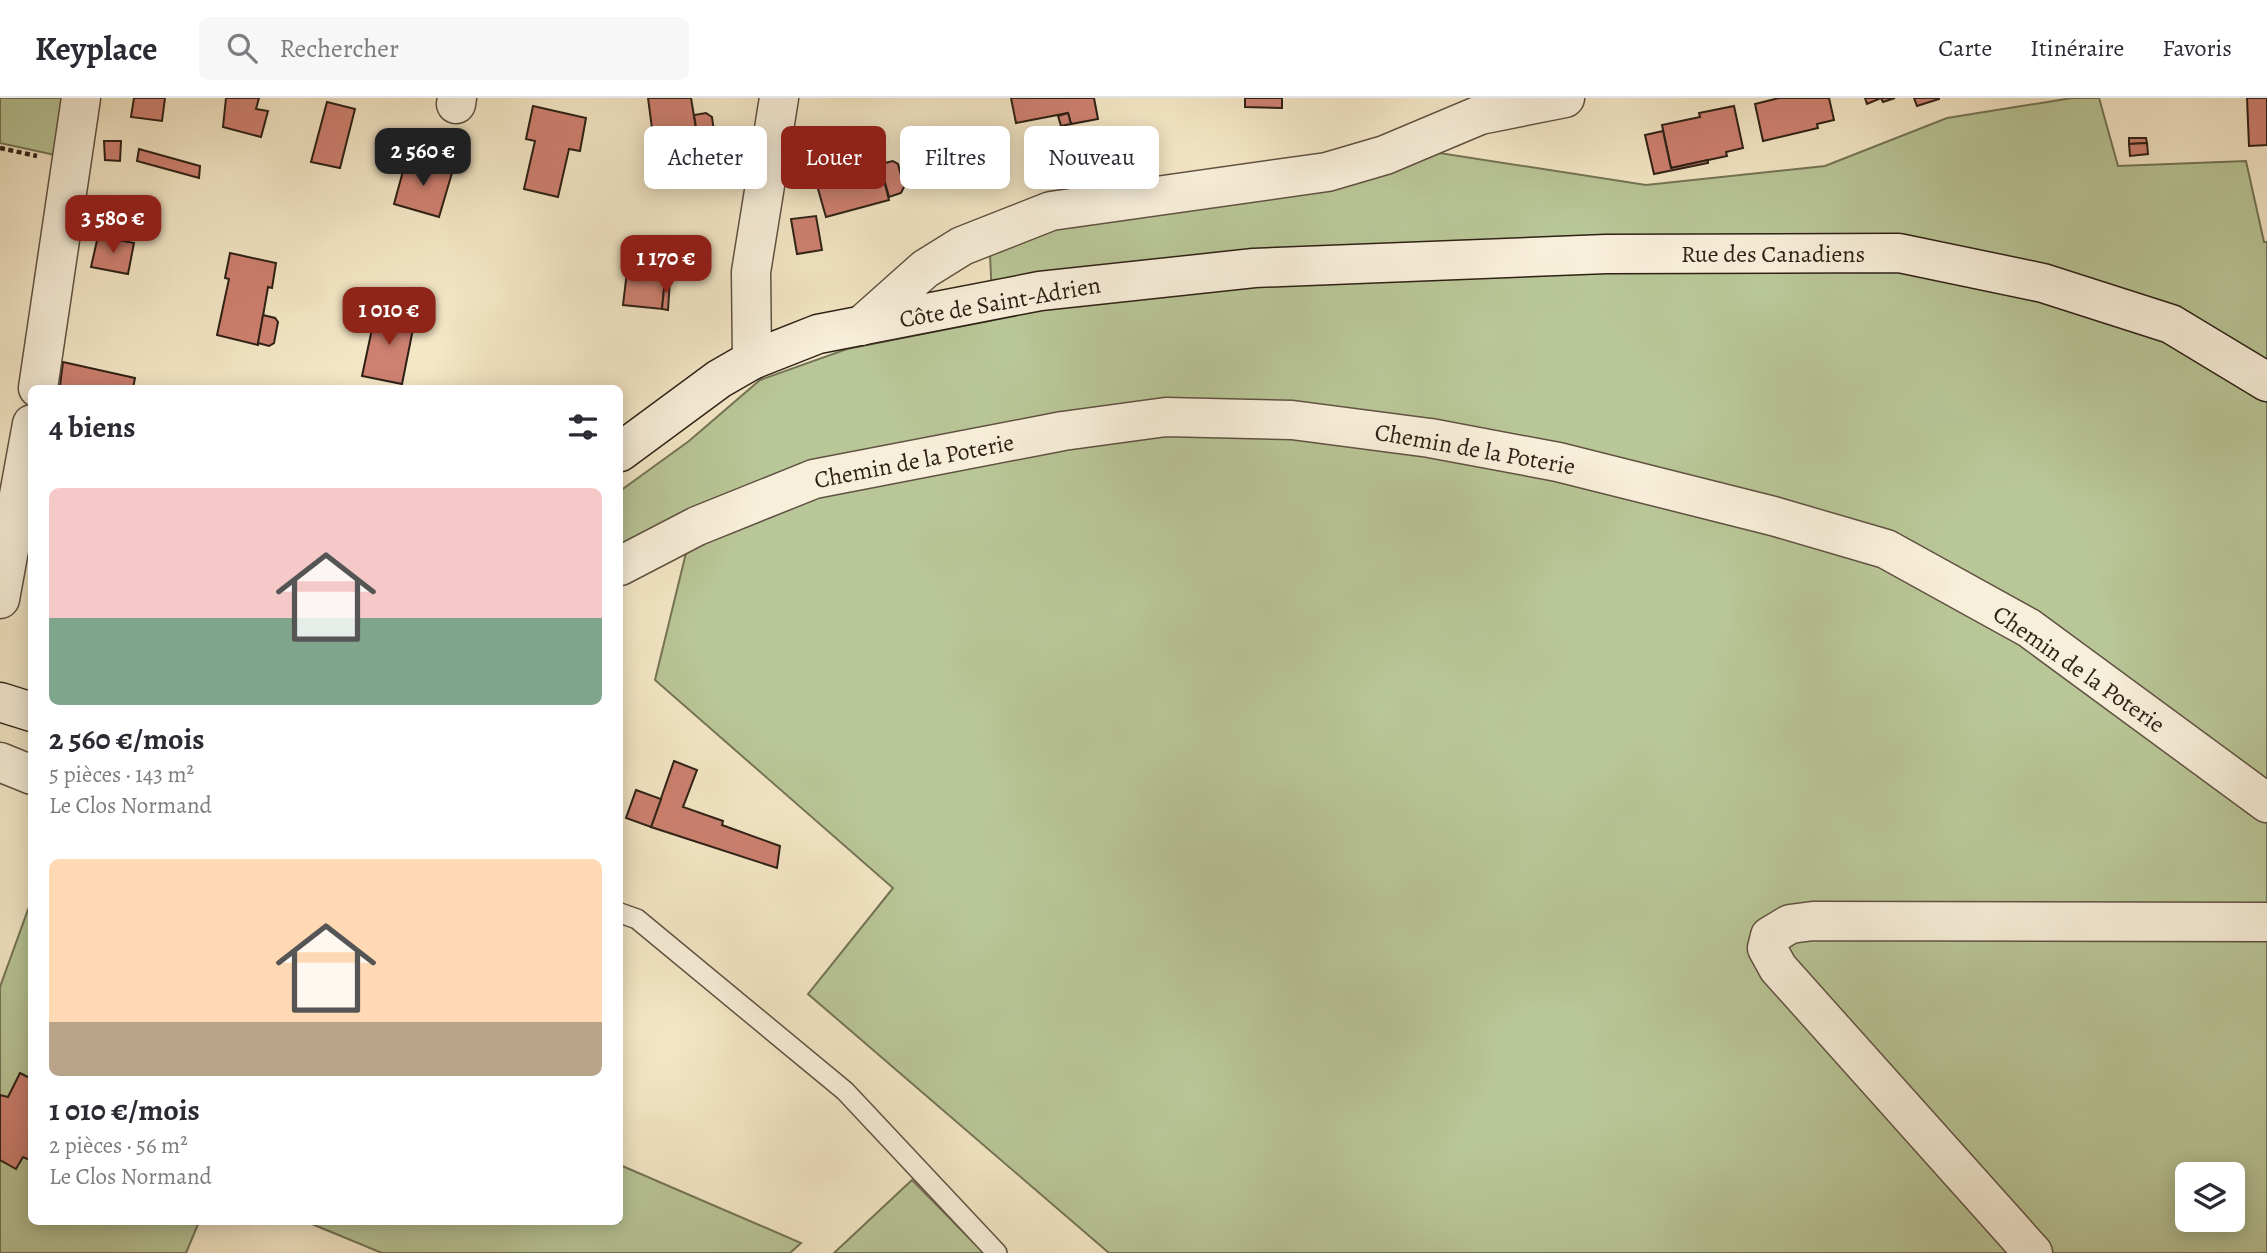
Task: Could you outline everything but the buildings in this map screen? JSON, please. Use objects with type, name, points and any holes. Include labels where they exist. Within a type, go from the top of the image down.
[{"type":"street","points":[[38,385],[81,98]]},
{"type":"street","points":[[623,450],[689,400],[752,360],[751,272],[779,98]]},
{"type":"street","points":[[860,326],[925,269],[962,246],[1051,211],[1327,172],[1385,155],[1480,115],[1565,98]]},
{"type":"street","name":"Rue des Canadiens","points":[[1254,268],[1606,254],[1899,253],[2043,283],[2171,324],[2267,382]]},
{"type":"street","name":"Côte de Saint-Adrien","points":[[752,360],[818,334],[1041,290],[1254,268]]},
{"type":"street","name":"Chemin de la Poterie","points":[[623,564],[697,526],[814,479],[1063,431],[1178,418],[1292,421],[1430,438],[1558,462],[1773,516],[1886,549],[2029,628],[2267,803]]},
{"type":"street","points":[[0,599],[28,446]]},
{"type":"street","points":[[0,702],[28,711]]},
{"type":"street","points":[[0,762],[28,773]]},
{"type":"street","points":[[2034,1253],[1845,1046],[1778,968],[1767,948],[1770,936],[1790,924],[1813,921],[2267,922]]},
{"type":"lane","points":[[623,914],[637,919],[845,1091],[997,1253]]},
{"type":"green space","points":[[0,98],[64,98],[55,155],[0,143]]},
{"type":"green space","points":[[2072,98],[2099,98],[2118,166],[2246,161],[2264,242],[2267,242],[2267,1253],[1109,1253],[808,994],[893,888],[655,680],[696,512],[623,551],[623,489],[689,441],[760,380],[847,349],[993,320],[990,255],[1048,228],[1433,152],[1646,185],[1825,166],[1947,118]]},
{"type":"green space","points":[[28,910],[28,1225],[198,1225],[186,1253],[0,1253],[0,987]]},
{"type":"green space","points":[[623,1166],[801,1243],[790,1253],[382,1253],[314,1225],[623,1225]]},
{"type":"green space","points":[[912,1180],[984,1253],[834,1253]]}]
